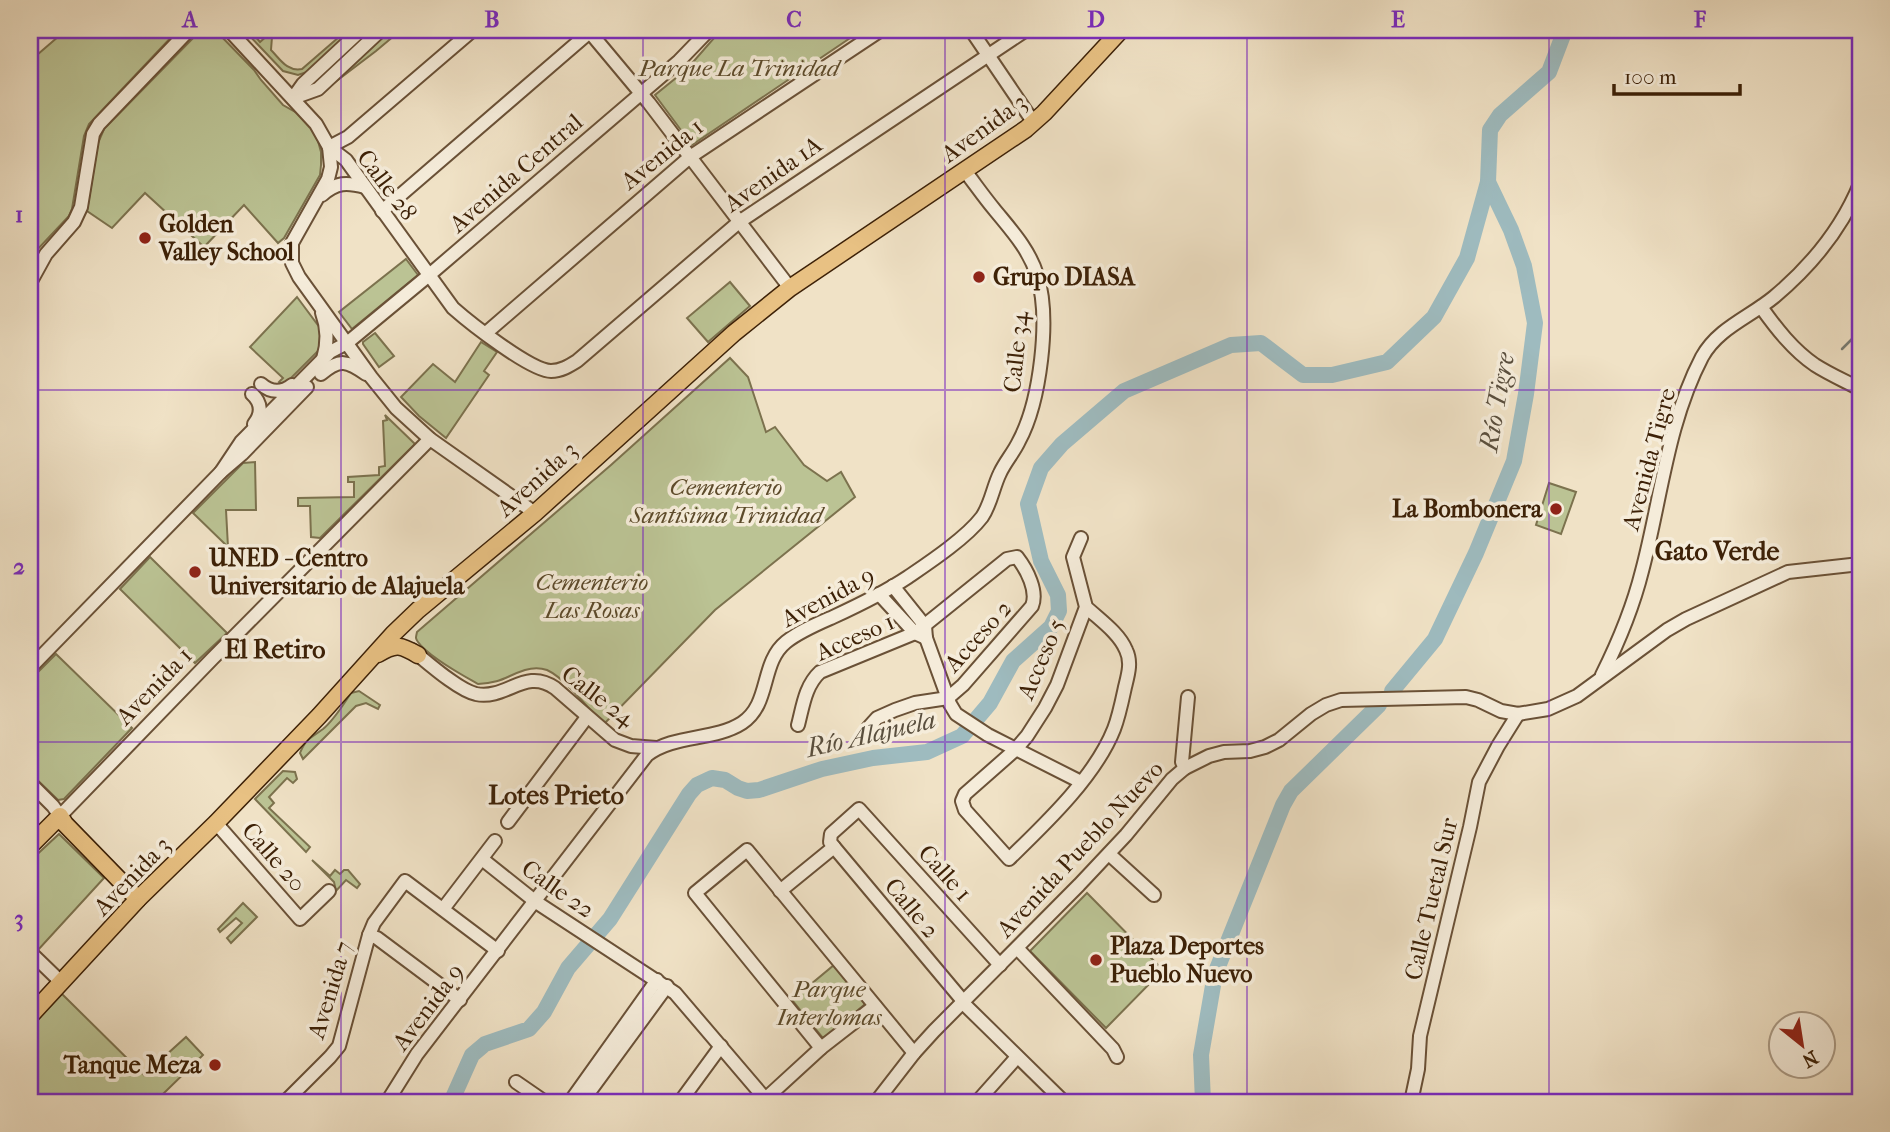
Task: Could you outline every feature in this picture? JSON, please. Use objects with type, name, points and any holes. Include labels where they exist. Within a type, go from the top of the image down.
[{"type":"main road","name":"Avenida 3","points":[[30,1016],[138,899],[216,823],[418,610],[535,513],[734,333],[790,288],[1008,143],[1034,122],[1121,30]]},
{"type":"main road","points":[[418,610],[409,630],[410,640],[418,655]]},
{"type":"main road","points":[[367,661],[394,646],[406,648],[418,655]]},
{"type":"main road","name":"Avenida 1","points":[[30,846],[60,816]]},
{"type":"main road","points":[[60,816],[138,899]]},
{"type":"street","points":[[30,283],[46,254],[78,216],[93,134],[99,124],[189,30]]},
{"type":"street","name":"Calle 28","points":[[229,30],[316,124],[329,147],[346,160],[453,308],[534,366],[558,370]]},
{"type":"street","points":[[293,98],[310,78],[361,30]]},
{"type":"street","points":[[293,98],[318,89],[381,30]]},
{"type":"street","points":[[473,30],[348,137],[329,147],[330,173],[292,243],[292,262],[341,342],[396,408],[430,439],[535,513]]},
{"type":"street","points":[[382,211],[590,30],[790,288]]},
{"type":"street","name":"Avenida Central","points":[[30,668],[237,456],[242,442],[259,431],[341,342],[428,276],[688,52],[709,30]]},
{"type":"street","name":"Avenida 1","points":[[486,333],[690,157],[880,30]]},
{"type":"street","points":[[971,30],[1034,122]]},
{"type":"street","name":"Avenida 1A","points":[[558,370],[577,361],[738,222],[1026,30]]},
{"type":"street","points":[[268,72],[292,80],[310,78]]},
{"type":"street","points":[[316,124],[314,101],[318,89]]},
{"type":"street","name":"Calle 34","points":[[965,171],[1024,247],[1041,291],[1042,349],[1037,384],[1023,434]]},
{"type":"street","points":[[319,197],[339,183],[365,187]]},
{"type":"street","name":"Avenida Tigre","points":[[1600,678],[1632,607],[1643,571],[1680,410],[1703,356],[1725,331],[1761,307],[1789,283],[1822,248],[1851,205],[1860,184]]},
{"type":"street","points":[[318,303],[327,335],[327,348],[319,367]]},
{"type":"street","points":[[1761,307],[1794,347],[1816,365],[1860,389]]},
{"type":"street","points":[[257,389],[272,406],[285,405],[332,356],[341,342]]},
{"type":"street","points":[[257,389],[281,391],[292,385],[306,371],[342,362],[371,377]]},
{"type":"street","name":"Avenida Central","points":[[259,431],[276,407],[319,367]]},
{"type":"street","points":[[237,456],[240,438],[259,416],[257,389]]},
{"type":"street","name":"Avenida 9","points":[[387,1102],[417,1054],[536,902],[638,765],[656,748],[723,731],[744,721],[758,706],[769,666],[779,648],[797,634],[893,586],[961,537],[978,522],[988,506],[999,473],[1023,434]]},
{"type":"street","name":"Avenida 1","points":[[60,816],[430,439]]},
{"type":"street","name":"Acceso 5","points":[[1081,538],[1073,557],[1086,607],[1057,685],[1027,736],[965,794],[962,801],[965,810],[1009,859],[1054,816],[1081,782]]},
{"type":"street","name":"Acceso 2","points":[[921,632],[1007,559],[1017,557],[1033,590],[1035,598],[1032,606],[963,685],[948,698]]},
{"type":"street","points":[[1518,714],[1548,709],[1577,696],[1667,630],[1788,572],[1860,564]]},
{"type":"street","points":[[893,586],[921,632],[953,709],[988,735],[1081,782],[1114,730],[1129,663],[1121,642],[1086,607]]},
{"type":"street","points":[[879,594],[921,632]]},
{"type":"street","name":"Acceso 1","points":[[798,725],[808,687],[820,672],[921,632]]},
{"type":"street","name":"Calle 24","points":[[393,634],[463,688],[476,694],[498,692],[524,682],[544,681],[611,737],[637,750],[638,765]]},
{"type":"street","points":[[1185,768],[1182,762],[1188,697]]},
{"type":"street","name":"Avenida Pueblo Nuevo","points":[[876,1102],[914,1053],[1109,854],[1172,779],[1185,768],[1224,752],[1250,751],[1265,747],[1279,740],[1325,705],[1342,700],[1466,697],[1478,699],[1501,711],[1518,714]]},
{"type":"street","points":[[868,727],[895,710],[915,703],[948,698]]},
{"type":"street","name":"Calle Tuetal Sur","points":[[1411,1102],[1418,1069],[1420,1036],[1479,782],[1518,714]]},
{"type":"street","points":[[508,822],[587,717]]},
{"type":"street","name":"Calle 24","points":[[631,746],[656,748]]},
{"type":"street","points":[[30,783],[60,816]]},
{"type":"street","name":"Calle 1","points":[[832,845],[831,834],[859,809],[1000,965]]},
{"type":"street","name":"Calle 20","points":[[216,823],[300,919],[329,891]]},
{"type":"street","points":[[495,841],[443,909],[498,951]]},
{"type":"street","points":[[780,891],[832,845]]},
{"type":"street","name":"Calle 2","points":[[832,845],[962,1002],[1064,1102]]},
{"type":"street","points":[[821,1048],[695,894],[747,850],[914,1053]]},
{"type":"street","points":[[1109,854],[1154,895]]},
{"type":"street","name":"Calle 22","points":[[482,859],[536,902],[662,983],[682,999],[765,1101]]},
{"type":"street","name":"Avenida 7","points":[[285,1102],[339,1046],[369,935],[374,923],[405,881],[443,909]]},
{"type":"street","points":[[369,935],[377,938],[460,1000]]},
{"type":"street","points":[[1017,948],[1113,1049],[1117,1057]]},
{"type":"street","points":[[30,952],[62,983]]},
{"type":"street","points":[[570,1102],[662,983]]},
{"type":"street","points":[[582,1102],[662,983]]},
{"type":"street","points":[[765,1101],[793,1072],[875,1006]]},
{"type":"street","points":[[680,1102],[721,1046]]},
{"type":"street","points":[[976,1102],[1017,1056]]},
{"type":"street","points":[[516,1082],[545,1102]]},
{"type":"green space","points":[[66,30],[178,30],[89,124],[84,136],[72,209],[69,216],[35,252],[30,262],[30,61]]},
{"type":"green space","points":[[204,30],[217,32],[283,105],[297,113],[312,129],[318,141],[321,152],[320,175],[284,238],[278,243],[244,205],[204,247],[145,193],[112,228],[87,211],[98,143],[104,129]]},
{"type":"green space","points":[[257,30],[254,35],[260,42],[269,34],[272,37],[271,50],[284,64],[292,69],[302,69],[347,30],[353,30],[313,70],[298,75],[283,71],[245,31]]},
{"type":"green space","points":[[386,30],[401,30],[326,89]]},
{"type":"green space","name":"Parque La Trinidad","points":[[721,30],[862,30],[692,145],[655,95],[687,69]]},
{"type":"green space","points":[[406,259],[418,275],[352,329],[339,312]]},
{"type":"green space","points":[[730,282],[750,306],[708,342],[687,318]]},
{"type":"green space","points":[[297,297],[320,328],[320,349],[283,386],[279,382],[283,378],[250,347]]},
{"type":"green space","points":[[375,333],[394,356],[379,367],[363,344]]},
{"type":"green space","points":[[481,342],[497,352],[484,371],[489,375],[446,438],[401,397],[433,364],[455,382]]},
{"type":"green space","points":[[730,358],[748,377],[766,432],[775,427],[804,465],[827,481],[841,472],[855,497],[715,610],[603,725],[569,687],[547,670],[528,669],[498,681],[478,684],[423,648],[416,639],[417,632],[611,465]]},
{"type":"green space","points":[[385,415],[415,444],[320,538],[311,537],[310,506],[298,506],[298,498],[354,497],[354,482],[348,482],[348,477],[379,475],[379,467],[385,466]]},
{"type":"green space","points":[[255,462],[256,510],[226,510],[228,547],[193,513],[243,463]]},
{"type":"green space","name":"La Bombonera","points":[[1549,483],[1576,492],[1561,534],[1536,525]]},
{"type":"green space","points":[[150,557],[227,633],[195,663],[120,589]]},
{"type":"green space","points":[[56,654],[132,728],[64,799],[58,800],[30,773],[30,680]]},
{"type":"green space","points":[[359,691],[380,705],[378,709],[366,703],[356,706],[303,759],[300,753],[307,741],[331,721],[351,693]]},
{"type":"green space","points":[[283,771],[295,772],[297,779],[293,783],[287,778],[269,797],[274,803],[269,808],[310,847],[306,852],[255,799]]},
{"type":"green space","points":[[59,834],[104,878],[38,950],[30,941],[30,861]]},
{"type":"green space","points":[[312,860],[330,876],[335,870],[340,874],[348,870],[360,884],[357,888],[346,880],[336,891],[334,882]]},
{"type":"green space","name":"Plaza Deportes Pueblo Nuevo","points":[[1087,893],[1163,970],[1106,1028],[1030,951]]},
{"type":"green space","points":[[243,903],[257,917],[231,943],[227,938],[242,923],[236,918],[220,932],[218,929]]},
{"type":"green space","name":"Parque Interlomas","points":[[834,965],[865,1002],[826,1037],[822,1037],[792,1000]]},
{"type":"green space","points":[[62,994],[144,1075],[186,1037],[203,1055],[164,1093],[173,1102],[30,1102],[30,1027]]},
{"type":"waterway","name":"Río Alajuela","points":[[451,1102],[472,1055],[485,1044],[529,1029],[544,1012],[568,968],[610,919],[697,785],[712,778],[725,780],[747,791],[759,790],[822,769],[873,758],[927,752],[962,736],[990,703],[1013,661],[1051,627],[1059,611],[1058,595],[1041,561],[1028,504],[1041,468],[1062,444],[1124,391],[1231,345],[1261,343],[1303,375],[1332,375],[1387,362],[1434,317],[1467,258],[1488,182],[1490,130],[1500,115],[1549,72],[1565,30]]},
{"type":"waterway","name":"Río Tigre","points":[[1392,691],[1435,639],[1476,553],[1514,461],[1535,323],[1524,266],[1511,230],[1488,182]]},
{"type":"waterway","points":[[1842,349],[1860,331]]},
{"type":"waterway","name":"Río Tigre","points":[[1203,1102],[1201,1055],[1215,974],[1283,805],[1291,791],[1379,705]]},
{"type":"place","name":"Golden Valley School","points":[[145,238]]},
{"type":"place","name":"Grupo DIASA","points":[[979,277]]},
{"type":"place","name":"La Bombonera","points":[[1556,509]]},
{"type":"place","name":"UNED - Centro Universitario de Alajuela","points":[[195,572]]},
{"type":"place","name":"Plaza Deportes Pueblo Nuevo","points":[[1096,960]]},
{"type":"place","name":"Tanque Meza","points":[[215,1065]]},
{"type":"district","name":"Gato Verde","points":[[1717,551]]},
{"type":"district","name":"El Retiro","points":[[275,649]]},
{"type":"district","name":"Lotes Prieto","points":[[556,795]]},
{"type":"park label","name":"Cementerio Santísima Trinidad","points":[[726,501]]},
{"type":"park label","name":"Cementerio Las Rosas","points":[[592,596]]}]
